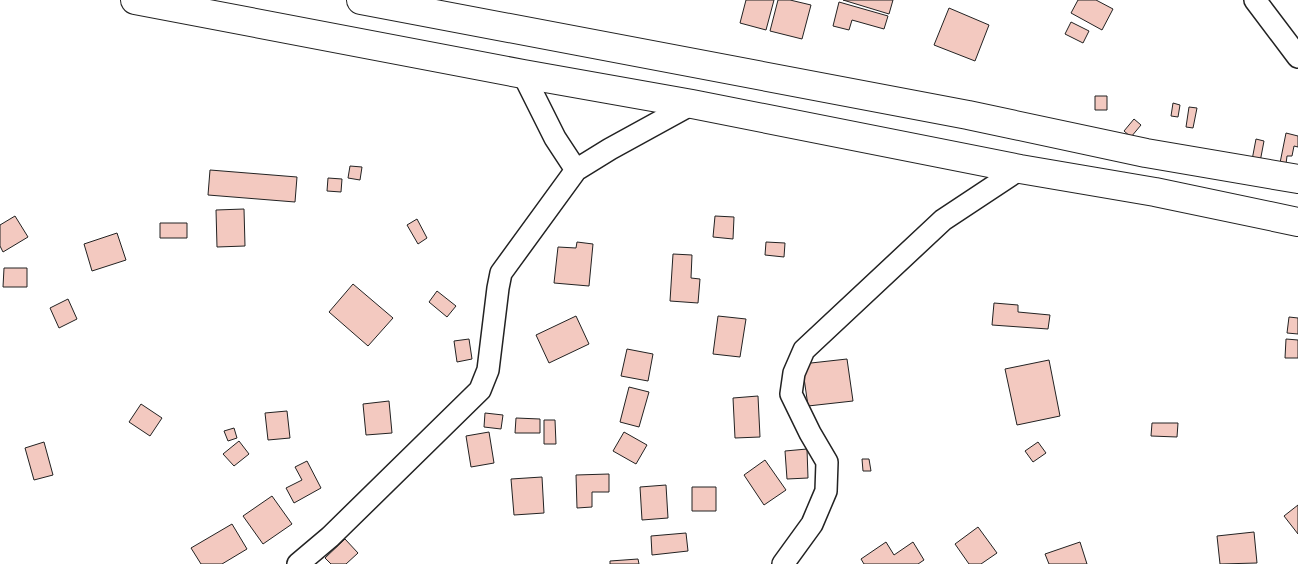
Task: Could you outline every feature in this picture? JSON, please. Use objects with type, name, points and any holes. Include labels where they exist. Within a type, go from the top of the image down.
[{"type":"highway","points":[[136,0],[523,74],[692,104],[1020,169],[1155,192],[1298,222]]},
{"type":"highway","points":[[361,0],[968,115],[1146,153],[1298,179]]},
{"type":"street","points":[[1255,0],[1298,57]]},
{"type":"street","points":[[523,74],[555,138],[576,170]]},
{"type":"street","points":[[298,564],[330,537],[480,390],[488,370],[501,273],[576,170],[692,104]]},
{"type":"street","points":[[783,564],[812,524],[826,491],[827,462],[791,394],[794,373],[804,350],[943,220],[1020,169]]},
{"type":"building","points":[[746,0],[774,0],[766,30],[740,23]]},
{"type":"building","points":[[778,0],[790,0],[811,5],[802,39],[770,31]]},
{"type":"building","points":[[843,0],[893,0],[889,14]]},
{"type":"building","points":[[1078,0],[1096,0],[1113,9],[1102,30],[1071,13]]},
{"type":"building","points":[[839,2],[888,16],[884,29],[852,20],[849,30],[833,26]]},
{"type":"building","points":[[949,8],[989,25],[975,61],[934,45]]},
{"type":"building","points":[[1071,22],[1089,31],[1083,43],[1065,34]]},
{"type":"building","points":[[1095,96],[1107,96],[1107,110],[1095,110]]},
{"type":"building","points":[[1173,103],[1180,105],[1178,117],[1171,116]]},
{"type":"building","points":[[1189,107],[1197,108],[1193,128],[1186,127]]},
{"type":"building","points":[[1134,119],[1141,125],[1131,137],[1124,131]]},
{"type":"building","points":[[1286,133],[1298,136],[1298,147],[1294,146],[1292,156],[1287,156],[1286,164],[1280,163]]},
{"type":"building","points":[[1256,139],[1264,141],[1260,162],[1252,160]]},
{"type":"building","points":[[350,166],[362,167],[360,180],[348,178]]},
{"type":"building","points":[[210,170],[297,177],[295,202],[208,195]]},
{"type":"building","points":[[328,178],[342,179],[341,192],[327,191]]},
{"type":"building","points":[[244,209],[245,246],[217,247],[216,210]]},
{"type":"building","points":[[15,216],[28,237],[3,252],[0,246],[0,225]]},
{"type":"building","points":[[715,216],[734,217],[733,239],[713,237]]},
{"type":"building","points":[[417,219],[427,238],[418,244],[407,225]]},
{"type":"building","points":[[160,223],[187,223],[187,238],[160,238]]},
{"type":"building","points":[[117,233],[126,260],[92,271],[84,244]]},
{"type":"building","points":[[577,242],[593,244],[589,286],[554,283],[558,247],[576,248]]},
{"type":"building","points":[[766,242],[785,243],[784,257],[765,255]]},
{"type":"building","points":[[673,254],[692,255],[691,278],[700,279],[698,303],[670,301]]},
{"type":"building","points":[[4,268],[27,268],[27,287],[3,287]]},
{"type":"building","points":[[353,284],[393,318],[368,346],[329,312]]},
{"type":"building","points":[[437,291],[456,306],[447,317],[429,302]]},
{"type":"building","points":[[68,299],[77,319],[59,328],[50,308]]},
{"type":"building","points":[[994,303],[1018,305],[1018,312],[1050,315],[1048,329],[992,325]]},
{"type":"building","points":[[576,316],[589,344],[549,363],[536,335]]},
{"type":"building","points":[[718,316],[746,319],[740,357],[713,354]]},
{"type":"building","points":[[1289,317],[1298,318],[1298,334],[1287,333]]},
{"type":"building","points":[[469,339],[472,359],[457,362],[454,341]]},
{"type":"building","points":[[1286,339],[1298,340],[1298,358],[1285,358]]},
{"type":"building","points":[[627,349],[653,354],[648,381],[621,376]]},
{"type":"building","points":[[847,359],[853,401],[808,406],[802,364]]},
{"type":"building","points":[[1049,360],[1060,416],[1017,425],[1005,369]]},
{"type":"building","points":[[629,387],[649,392],[639,427],[620,422]]},
{"type":"building","points":[[758,396],[760,437],[735,438],[733,398]]},
{"type":"building","points":[[389,401],[392,433],[366,435],[363,404]]},
{"type":"building","points":[[141,404],[162,418],[150,436],[129,422]]},
{"type":"building","points":[[287,411],[290,438],[268,440],[265,413]]},
{"type":"building","points":[[485,413],[503,415],[501,429],[484,427]]},
{"type":"building","points":[[516,418],[540,419],[540,433],[515,433]]},
{"type":"building","points":[[544,420],[555,420],[556,444],[544,444]]},
{"type":"building","points":[[1152,423],[1178,423],[1177,437],[1151,436]]},
{"type":"building","points":[[234,428],[237,438],[228,441],[224,431]]},
{"type":"building","points":[[489,432],[494,463],[471,467],[466,436]]},
{"type":"building","points":[[624,432],[647,445],[636,464],[613,451]]},
{"type":"building","points":[[239,441],[249,454],[234,466],[223,454]]},
{"type":"building","points":[[44,442],[53,475],[34,480],[25,448]]},
{"type":"building","points":[[1038,442],[1046,453],[1033,462],[1025,451]]},
{"type":"building","points":[[807,449],[808,478],[787,479],[785,451]]},
{"type":"building","points":[[862,459],[869,459],[871,471],[863,471]]},
{"type":"building","points":[[765,460],[786,490],[764,505],[744,475]]},
{"type":"building","points":[[307,461],[321,488],[294,503],[286,488],[302,480],[295,467]]},
{"type":"building","points":[[609,474],[609,492],[592,492],[592,507],[577,508],[576,475]]},
{"type":"building","points":[[542,477],[544,513],[514,515],[511,479]]},
{"type":"building","points":[[666,485],[668,518],[642,520],[640,487]]},
{"type":"building","points":[[692,487],[716,487],[716,511],[692,511]]},
{"type":"building","points":[[272,496],[292,524],[263,544],[243,516]]},
{"type":"building","points":[[1298,505],[1298,534],[1284,516]]},
{"type":"building","points":[[232,524],[247,549],[222,564],[201,564],[191,548]]},
{"type":"building","points":[[978,527],[997,553],[981,564],[969,564],[955,544]]},
{"type":"building","points":[[1254,532],[1257,563],[1220,564],[1217,536]]},
{"type":"building","points":[[686,533],[688,551],[652,555],[651,536]]},
{"type":"building","points":[[345,539],[358,553],[346,564],[331,564],[325,558]]},
{"type":"building","points":[[886,542],[894,555],[913,542],[924,560],[918,564],[864,564],[861,559]]},
{"type":"building","points":[[1080,542],[1087,564],[1049,564],[1045,554]]},
{"type":"building","points":[[638,559],[639,564],[610,564],[610,561]]}]
